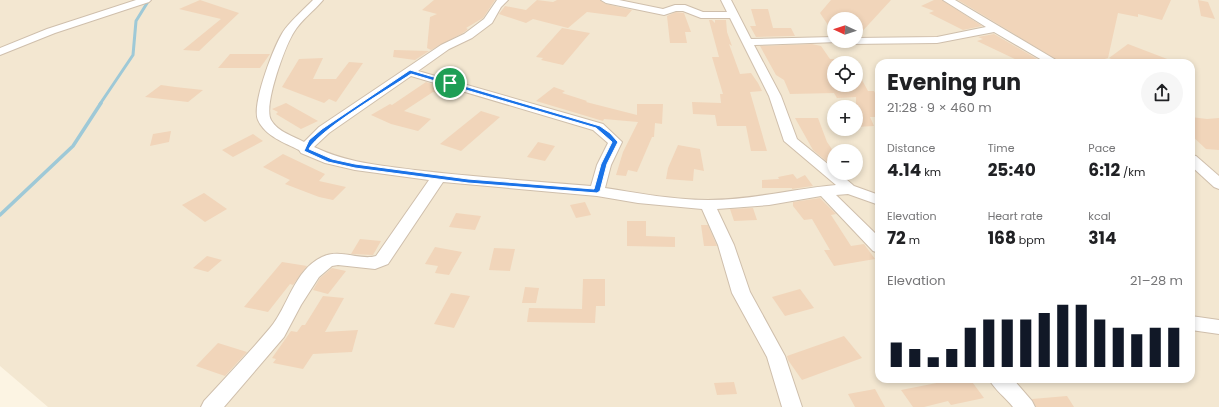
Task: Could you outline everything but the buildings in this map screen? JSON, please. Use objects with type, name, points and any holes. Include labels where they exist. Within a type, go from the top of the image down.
[{"type":"street","points":[[0,52],[51,31],[146,0]]},
{"type":"street","points":[[318,0],[289,31],[269,78],[263,101],[264,120],[274,132],[306,150],[330,160],[355,166],[468,181],[597,191],[638,198],[708,205],[769,200],[824,191],[849,189]]},
{"type":"street","points":[[306,150],[311,141],[324,130],[445,47],[468,36],[488,21],[497,5],[504,0]]},
{"type":"street","points":[[606,0],[664,12],[675,8],[685,8],[701,14],[734,15]]},
{"type":"street","points":[[726,0],[775,96],[791,141],[849,189],[875,199]]},
{"type":"street","points":[[948,0],[1048,59]]},
{"type":"street","points":[[863,41],[897,42],[937,40],[996,28]]},
{"type":"street","points":[[748,42],[827,40]]},
{"type":"street","points":[[410,72],[598,127],[615,142],[604,164],[597,191]]},
{"type":"street","points":[[1195,163],[1219,184]]},
{"type":"street","points":[[211,407],[278,332],[294,301],[313,273],[327,261],[338,259],[375,263],[382,260],[440,177]]},
{"type":"street","points":[[824,191],[875,243]]},
{"type":"street","points":[[708,205],[726,245],[741,293],[776,356],[792,407]]},
{"type":"street","points":[[1195,324],[1219,327]]},
{"type":"street","points":[[1004,383],[1010,388],[1025,407]]},
{"type":"shaded area","points":[[0,0],[1219,0],[1219,407],[48,407],[0,366]]},
{"type":"waterway","points":[[100,104],[133,55],[136,21],[149,0]]},
{"type":"waterway","points":[[0,215],[73,146],[101,103]]},
{"type":"route","points":[[410,72],[450,83],[598,127],[608,134],[615,142],[604,164],[597,191],[468,181],[355,166],[330,160],[306,150],[311,141],[324,130],[410,72]]}]
